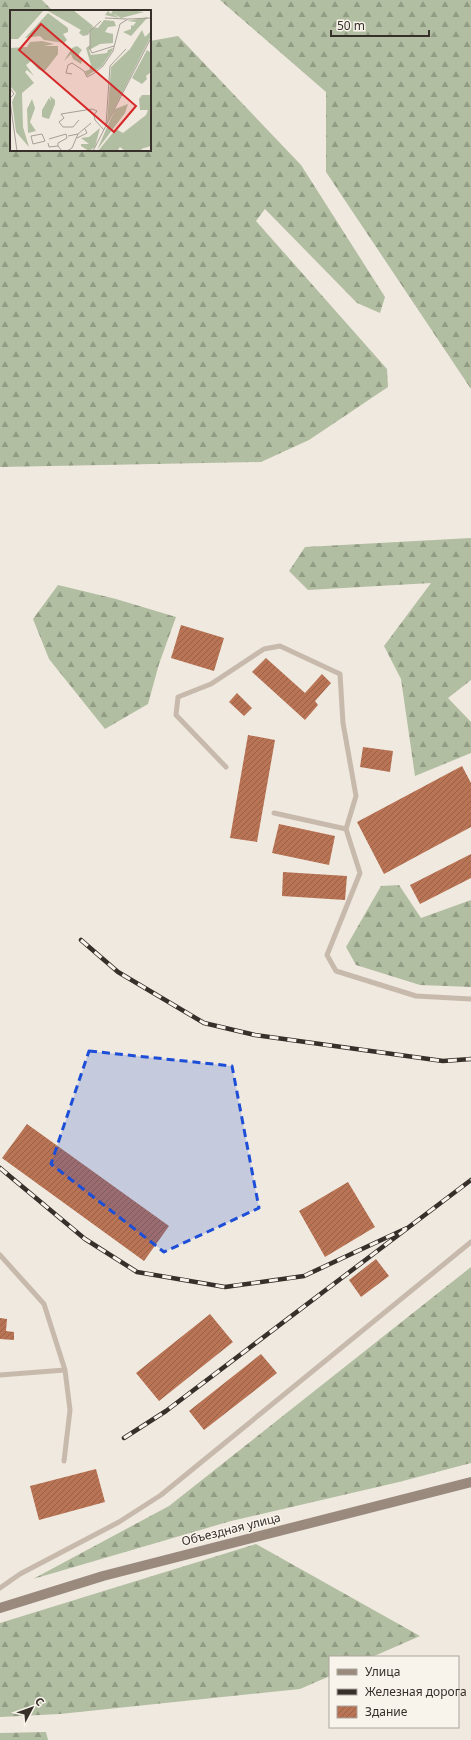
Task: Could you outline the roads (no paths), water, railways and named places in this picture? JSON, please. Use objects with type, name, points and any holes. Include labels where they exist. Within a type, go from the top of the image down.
[{"type":"main road","name":"Объездная улица","points":[[0,1608],[103,1576],[471,1482]]},
{"type":"lane","points":[[226,767],[176,715],[178,697],[211,684],[264,649],[280,646],[340,674],[344,723],[356,796],[346,829],[360,873],[327,955],[336,971],[416,996],[471,999]]},
{"type":"lane","points":[[274,813],[346,829]]},
{"type":"lane","points":[[0,1588],[20,1574],[119,1522],[161,1495],[471,1242]]},
{"type":"lane","points":[[0,1255],[44,1304],[65,1370],[70,1410],[64,1461]]},
{"type":"lane","points":[[0,1375],[65,1370]]},
{"type":"railway","points":[[81,940],[118,972],[204,1023],[255,1035],[443,1061],[471,1059]]},
{"type":"railway","points":[[0,1168],[85,1239],[137,1272],[225,1287],[304,1276],[407,1228]]},
{"type":"railway","points":[[124,1438],[166,1411],[471,1180]]}]
